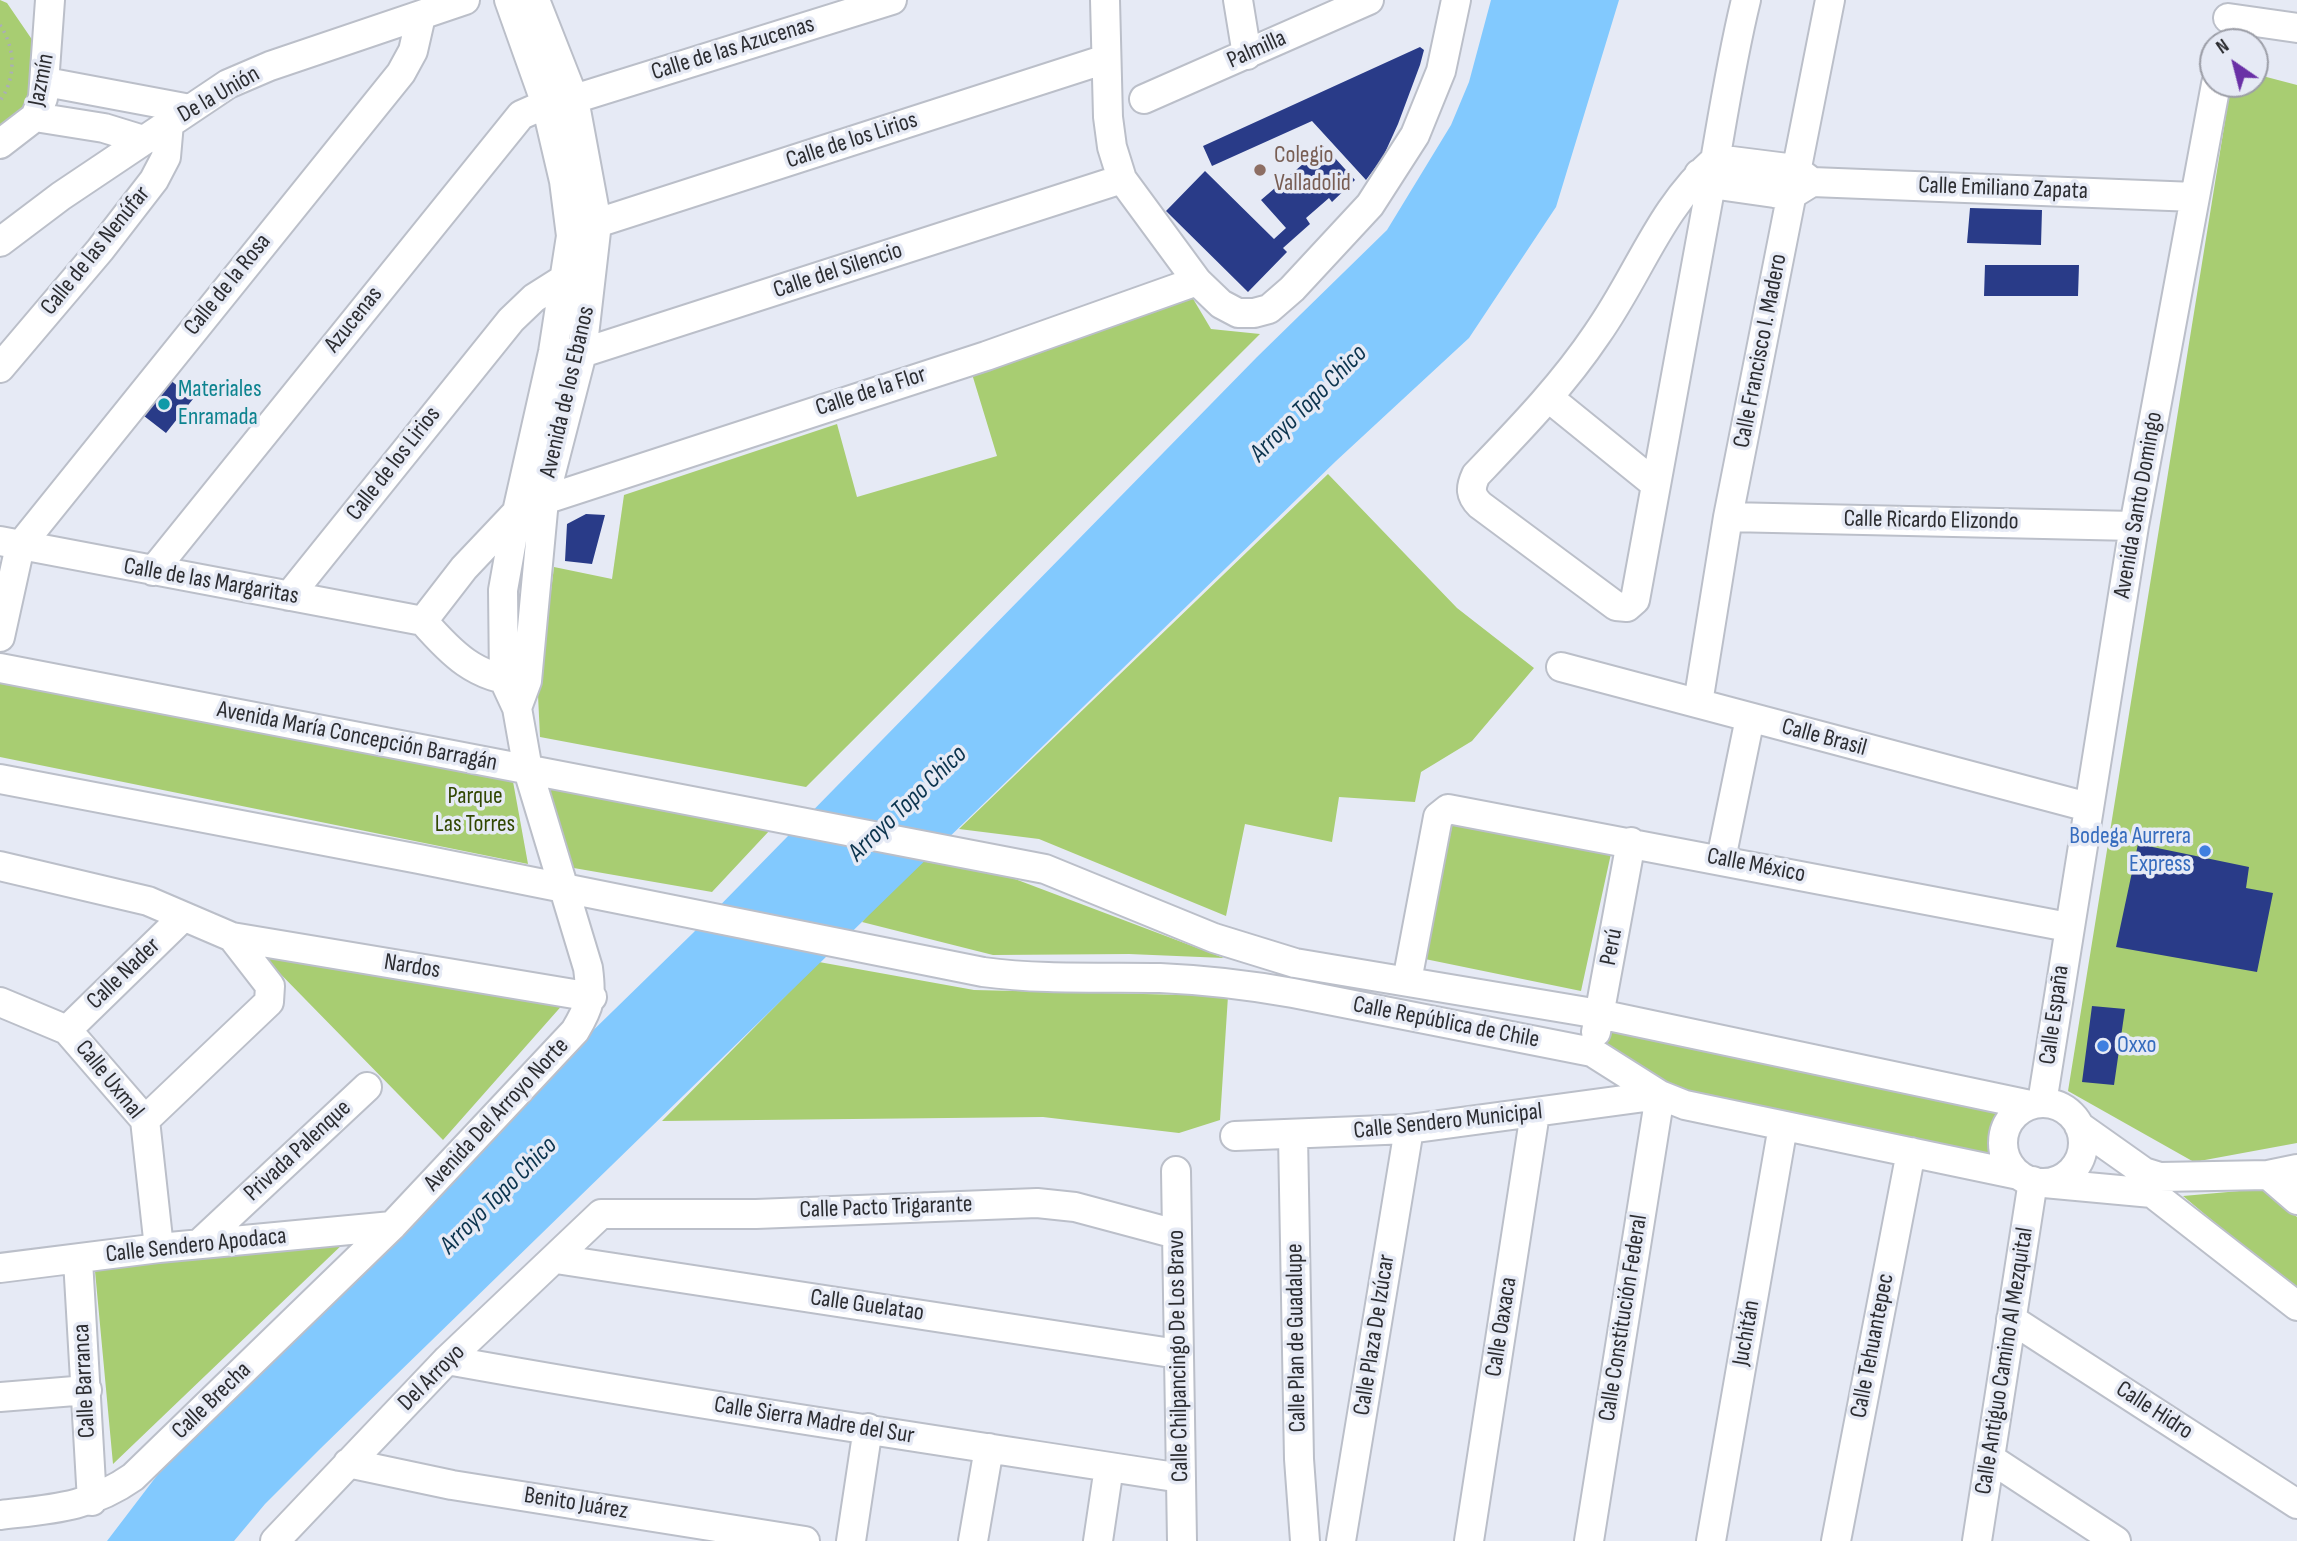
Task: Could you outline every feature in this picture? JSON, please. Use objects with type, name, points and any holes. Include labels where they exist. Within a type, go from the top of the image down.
[{"type":"street","name":"De la Unión","points":[[0,242],[143,140],[250,74],[465,0]]},
{"type":"street","points":[[509,0],[546,104],[564,181],[571,236],[553,352],[517,512],[503,590],[517,708],[528,769],[588,968],[592,997]]},
{"type":"street","name":"Avenida de los Ebanos","points":[[515,681],[544,500],[582,353],[597,223],[574,99],[535,0]]},
{"type":"street","name":"Calle de las Azucenas","points":[[574,99],[891,0]]},
{"type":"street","points":[[1105,0],[1111,137],[1122,179],[1197,281],[1221,304],[1238,313],[1269,309],[1292,289],[1362,214],[1415,135],[1441,71],[1456,0]]},
{"type":"street","points":[[1238,0],[1247,55]]},
{"type":"street","points":[[1709,172],[1669,209],[1598,333],[1549,398],[1476,475],[1471,493],[1480,505],[1622,608],[1635,600],[1709,172],[1746,0]]},
{"type":"street","name":"Calle Francisco I. Madero","points":[[1698,703],[1728,517],[1799,182],[1830,0]]},
{"type":"street","name":"Palmilla","points":[[1144,99],[1364,1]]},
{"type":"street","name":"Jazmín","points":[[0,144],[35,117],[47,82],[43,5]]},
{"type":"street","name":"Calle de la Rosa","points":[[10,543],[401,73],[413,51],[421,16]]},
{"type":"street","points":[[2227,20],[2297,28]]},
{"type":"street","name":"Calle de los Lirios","points":[[597,223],[1106,59]]},
{"type":"street","points":[[47,82],[112,94],[180,116]]},
{"type":"street","points":[[104,128],[112,94]]},
{"type":"street","name":"Avenida Santo Domingo","points":[[2068,927],[2134,526],[2213,98]]},
{"type":"street","name":"Azucenas","points":[[153,571],[498,140],[521,115],[546,104],[574,99]]},
{"type":"street","name":"Calle de las Nenúfar","points":[[0,369],[100,250],[154,180],[166,157],[180,116]]},
{"type":"street","points":[[35,117],[104,128],[143,140]]},
{"type":"street","name":"Calle Emiliano Zapata","points":[[1709,172],[1799,182],[2195,197]]},
{"type":"street","name":"Calle del Silencio","points":[[553,352],[582,353],[1122,179]]},
{"type":"street","name":"Calle de los Lirios","points":[[289,596],[511,320],[534,298],[564,279]]},
{"type":"street","name":"Calle de la Flor","points":[[544,500],[986,356],[1197,281]]},
{"type":"street","points":[[1549,398],[1654,482]]},
{"type":"street","points":[[515,681],[470,668],[444,645],[423,621],[464,568],[517,512],[544,500]]},
{"type":"street","name":"Calle Ricardo Elizondo","points":[[1728,517],[2134,526]]},
{"type":"street","points":[[0,637],[10,543]]},
{"type":"street","name":"Calle de las Margaritas","points":[[10,543],[423,621]]},
{"type":"street","name":"Calle Brasil","points":[[1561,667],[2088,807]]},
{"type":"street","name":"Avenida María Concepción Barragán","points":[[0,668],[933,846]]},
{"type":"street","points":[[1721,859],[1750,718]]},
{"type":"street","points":[[0,779],[564,889]]},
{"type":"street","name":"Calle México","points":[[1407,981],[1438,817],[1444,809],[1721,859],[2068,927]]},
{"type":"street","name":"Perú","points":[[1592,1052],[1631,842]]},
{"type":"street","name":"Calle República de Chile","points":[[933,846],[1070,877],[1214,938],[1262,955],[1599,1014],[2036,1104]]},
{"type":"street","name":"Nardos","points":[[0,866],[148,901],[182,918],[232,937],[592,997]]},
{"type":"street","name":"Calle República de Chile","points":[[564,889],[1025,978],[1160,978],[1248,985],[1592,1052],[1660,1095],[1718,1114],[1911,1152],[2032,1180],[2156,1185]]},
{"type":"street","name":"Calle Nader","points":[[67,1030],[182,918]]},
{"type":"street","name":"Calle España","points":[[2036,1104],[2068,927]]},
{"type":"street","points":[[145,1120],[269,1002],[270,986],[232,937]]},
{"type":"street","name":"Avenida Del Arroyo Norte","points":[[392,1226],[575,1031],[592,997]]},
{"type":"street","name":"Calle Uxmal","points":[[0,1002],[67,1030],[145,1120],[159,1248]]},
{"type":"street","name":"Privada Palenque","points":[[199,1244],[367,1087]]},
{"type":"street","name":"Calle Sendero Municipal","points":[[1235,1136],[1293,1136],[1409,1129],[1660,1095]]},
{"type":"street","name":"Calle Constitución Federal","points":[[1589,1541],[1660,1095]]},
{"type":"street","points":[[2079,1126],[2082,1147],[2074,1168],[2056,1180],[2032,1180],[2010,1166],[2003,1143],[2011,1119],[2036,1104],[2064,1109],[2079,1126],[2144,1172],[2297,1306]]},
{"type":"street","name":"Calle Oaxaca","points":[[1469,1541],[1535,1113]]},
{"type":"street","name":"Juchitán","points":[[1711,1541],[1783,1126]]},
{"type":"street","name":"Calle Plaza De Izúcar","points":[[1341,1541],[1409,1129]]},
{"type":"street","name":"Calle Plan de Guadalupe","points":[[1293,1136],[1299,1459],[1305,1541]]},
{"type":"street","name":"Calle Tehuantepec","points":[[1836,1541],[1911,1152]]},
{"type":"street","points":[[2156,1185],[2268,1174],[2297,1168]]},
{"type":"street","name":"Calle Chilpancingo De Los Bravo","points":[[1176,1171],[1182,1541]]},
{"type":"street","points":[[2268,1174],[2297,1200]]},
{"type":"street","name":"Calle Antiguo Camino Al Mezquital","points":[[1977,1541],[2032,1180]]},
{"type":"street","name":"Calle Pacto Trigarante","points":[[594,1220],[606,1212],[756,1214],[1037,1203],[1075,1207],[1176,1234]]},
{"type":"street","name":"Del Arroyo","points":[[275,1541],[447,1360],[594,1220]]},
{"type":"street","name":"Calle Sendero Apodaca","points":[[0,1268],[159,1248],[392,1226]]},
{"type":"street","name":"Calle Brecha","points":[[0,1515],[92,1502],[108,1495],[133,1477],[392,1226]]},
{"type":"street","name":"Calle Guelatao","points":[[556,1259],[1178,1353]]},
{"type":"street","name":"Calle Barranca","points":[[78,1260],[92,1502]]},
{"type":"street","name":"Calle Hidro","points":[[2011,1319],[2297,1504]]},
{"type":"street","name":"Calle Sierra Madre del Sur","points":[[447,1360],[650,1397],[868,1428],[1181,1478]]},
{"type":"street","points":[[0,1397],[87,1390]]},
{"type":"street","points":[[851,1541],[868,1428]]},
{"type":"street","points":[[973,1541],[989,1448]]},
{"type":"street","points":[[1991,1459],[2116,1541]]},
{"type":"street","name":"Benito Juárez","points":[[348,1463],[452,1485],[805,1541]]},
{"type":"street","points":[[1097,1541],[1109,1467]]},
{"type":"path","points":[[0,25],[9,43],[12,60],[10,82],[0,101]]},
{"type":"green space","points":[[0,0],[7,3],[33,41],[33,93],[18,117],[0,133]]},
{"type":"green space","points":[[2269,78],[2297,85],[2297,1143],[2194,1162],[2068,1091],[2229,98],[2269,98]]},
{"type":"green space","points":[[1192,297],[1211,329],[1260,334],[806,787],[540,737],[538,695],[554,567],[612,579],[624,495],[837,424],[857,497],[997,456],[972,374]]},
{"type":"green space","points":[[1328,474],[1457,608],[1534,668],[1472,741],[1421,772],[1415,802],[1339,797],[1332,842],[1245,824],[1226,916],[1039,839],[959,829]]},
{"type":"green space","name":"Parque Las Torres","points":[[0,680],[512,776],[528,864],[0,757]]},
{"type":"green space","points":[[542,780],[770,830],[712,892],[568,867]]},
{"type":"green space","points":[[1454,817],[1612,849],[1581,991],[1425,959]]},
{"type":"green space","points":[[915,860],[1007,876],[1224,958],[1129,954],[993,955],[862,922]]},
{"type":"green space","points":[[258,951],[565,1002],[443,1140]]},
{"type":"green space","points":[[819,962],[974,990],[1228,996],[1220,1120],[1179,1133],[1043,1117],[662,1121]]},
{"type":"green space","points":[[1605,1029],[2000,1109],[1994,1157],[1651,1083],[1601,1042]]},
{"type":"green space","points":[[2262,1189],[2297,1217],[2297,1291],[2183,1196]]},
{"type":"green space","points":[[346,1241],[113,1464],[95,1271]]},
{"type":"water","name":"Arroyo Topo Chico","points":[[1491,0],[1619,0],[1556,207],[1469,338],[1336,461],[321,1448],[265,1504],[234,1541],[107,1541],[216,1398],[693,933],[1257,357],[1387,230],[1451,125],[1469,82]]},
{"type":"building","points":[[1420,47],[1424,50],[1420,65],[1398,124],[1383,157],[1366,180],[1312,121],[1212,166],[1203,146]]},
{"type":"building","points":[[1324,146],[1355,180],[1332,202],[1329,198],[1306,218],[1310,224],[1283,248],[1287,252],[1248,292],[1166,211],[1205,171],[1274,239],[1286,228],[1261,200]]},
{"type":"building","points":[[1970,208],[2042,210],[2041,245],[1967,243]]},
{"type":"building","points":[[1985,265],[2079,265],[2078,296],[1984,296]]},
{"type":"building","name":"Materiales Enramada","points":[[162,373],[193,399],[166,433],[135,409]]},
{"type":"building","points":[[586,514],[605,515],[592,564],[565,561],[567,524]]},
{"type":"building","points":[[2138,844],[2249,867],[2246,888],[2273,893],[2257,972],[2116,947]]},
{"type":"building","name":"Oxxo","points":[[2092,1006],[2125,1009],[2114,1085],[2082,1082]]},
{"type":"place","name":"Colegio Valladolid","points":[[1260,170]]},
{"type":"place","name":"Materiales Enramada","points":[[164,404]]},
{"type":"place","name":"Bodega Aurrera Express","points":[[2205,851]]},
{"type":"place","name":"Oxxo","points":[[2103,1046]]}]
